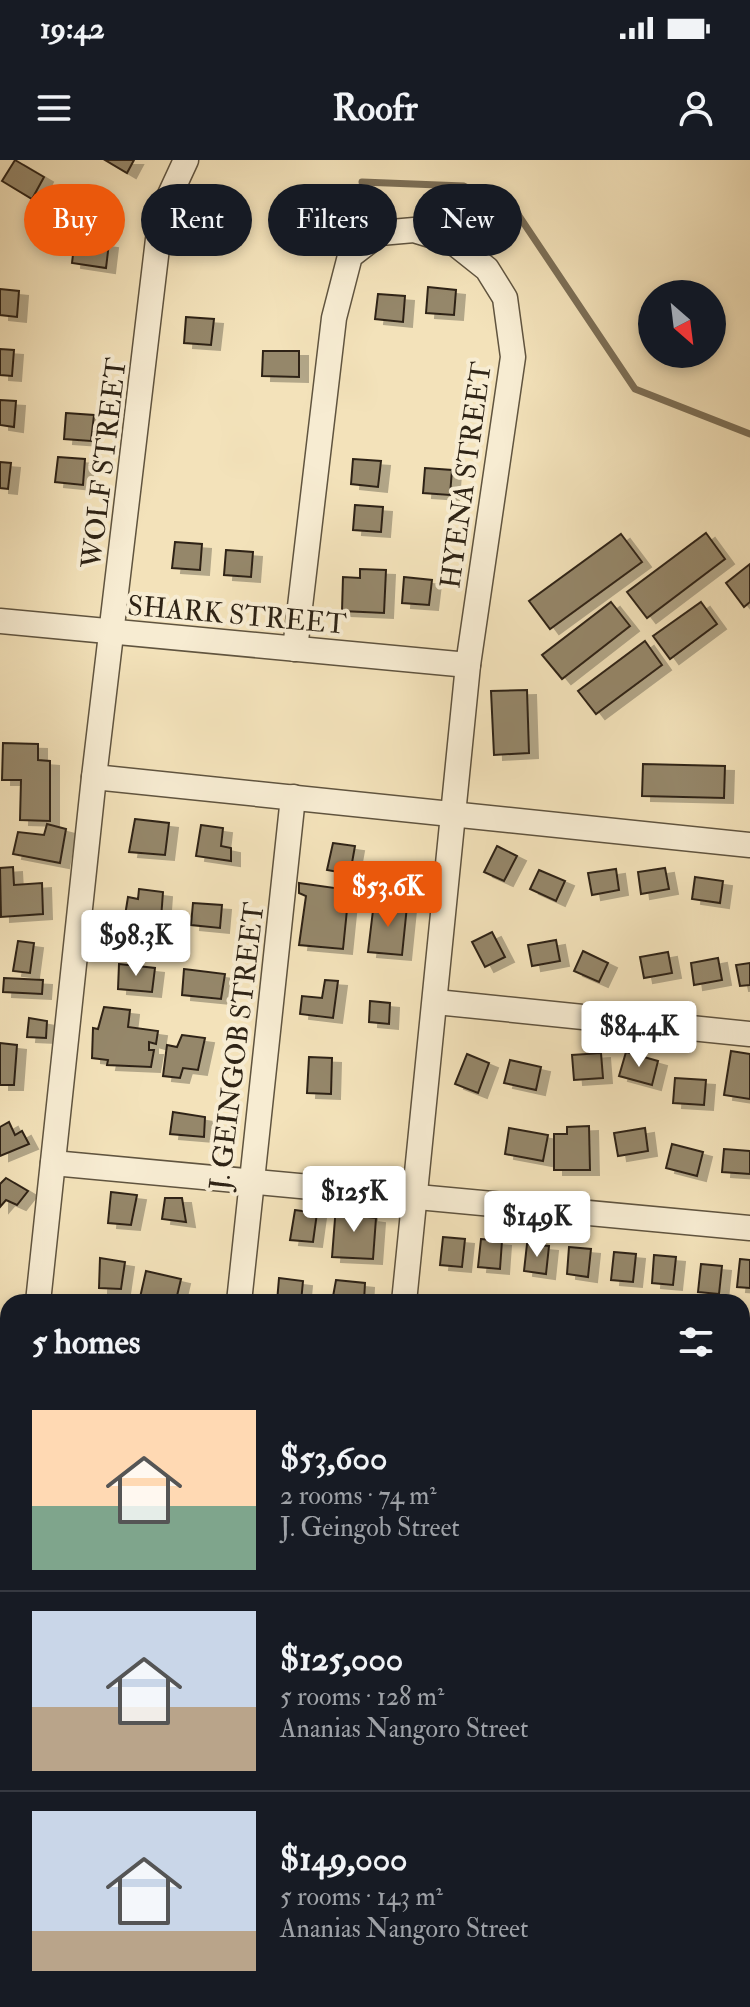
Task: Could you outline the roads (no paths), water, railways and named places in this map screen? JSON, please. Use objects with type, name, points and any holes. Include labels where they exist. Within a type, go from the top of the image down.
[{"type":"street","name":"WOLF STREET","points":[[39,1294],[94,777],[161,214],[186,160]]},
{"type":"street","name":"HYENA STREET","points":[[295,649],[334,318],[350,256],[380,233],[414,230],[453,242],[487,269],[505,298],[513,357],[468,665],[456,814],[405,1294]]},
{"type":"street","name":"SHARK STREET","points":[[0,621],[468,665]]},
{"type":"street","points":[[94,777],[750,845]]},
{"type":"street","name":"J. GEINGOB STREET","points":[[240,1294],[293,797]]},
{"type":"street","points":[[436,1002],[750,1034]]},
{"type":"street","points":[[53,1163],[750,1228]]},
{"type":"waterway","points":[[362,182],[464,186],[517,213],[635,389],[750,434]]}]
